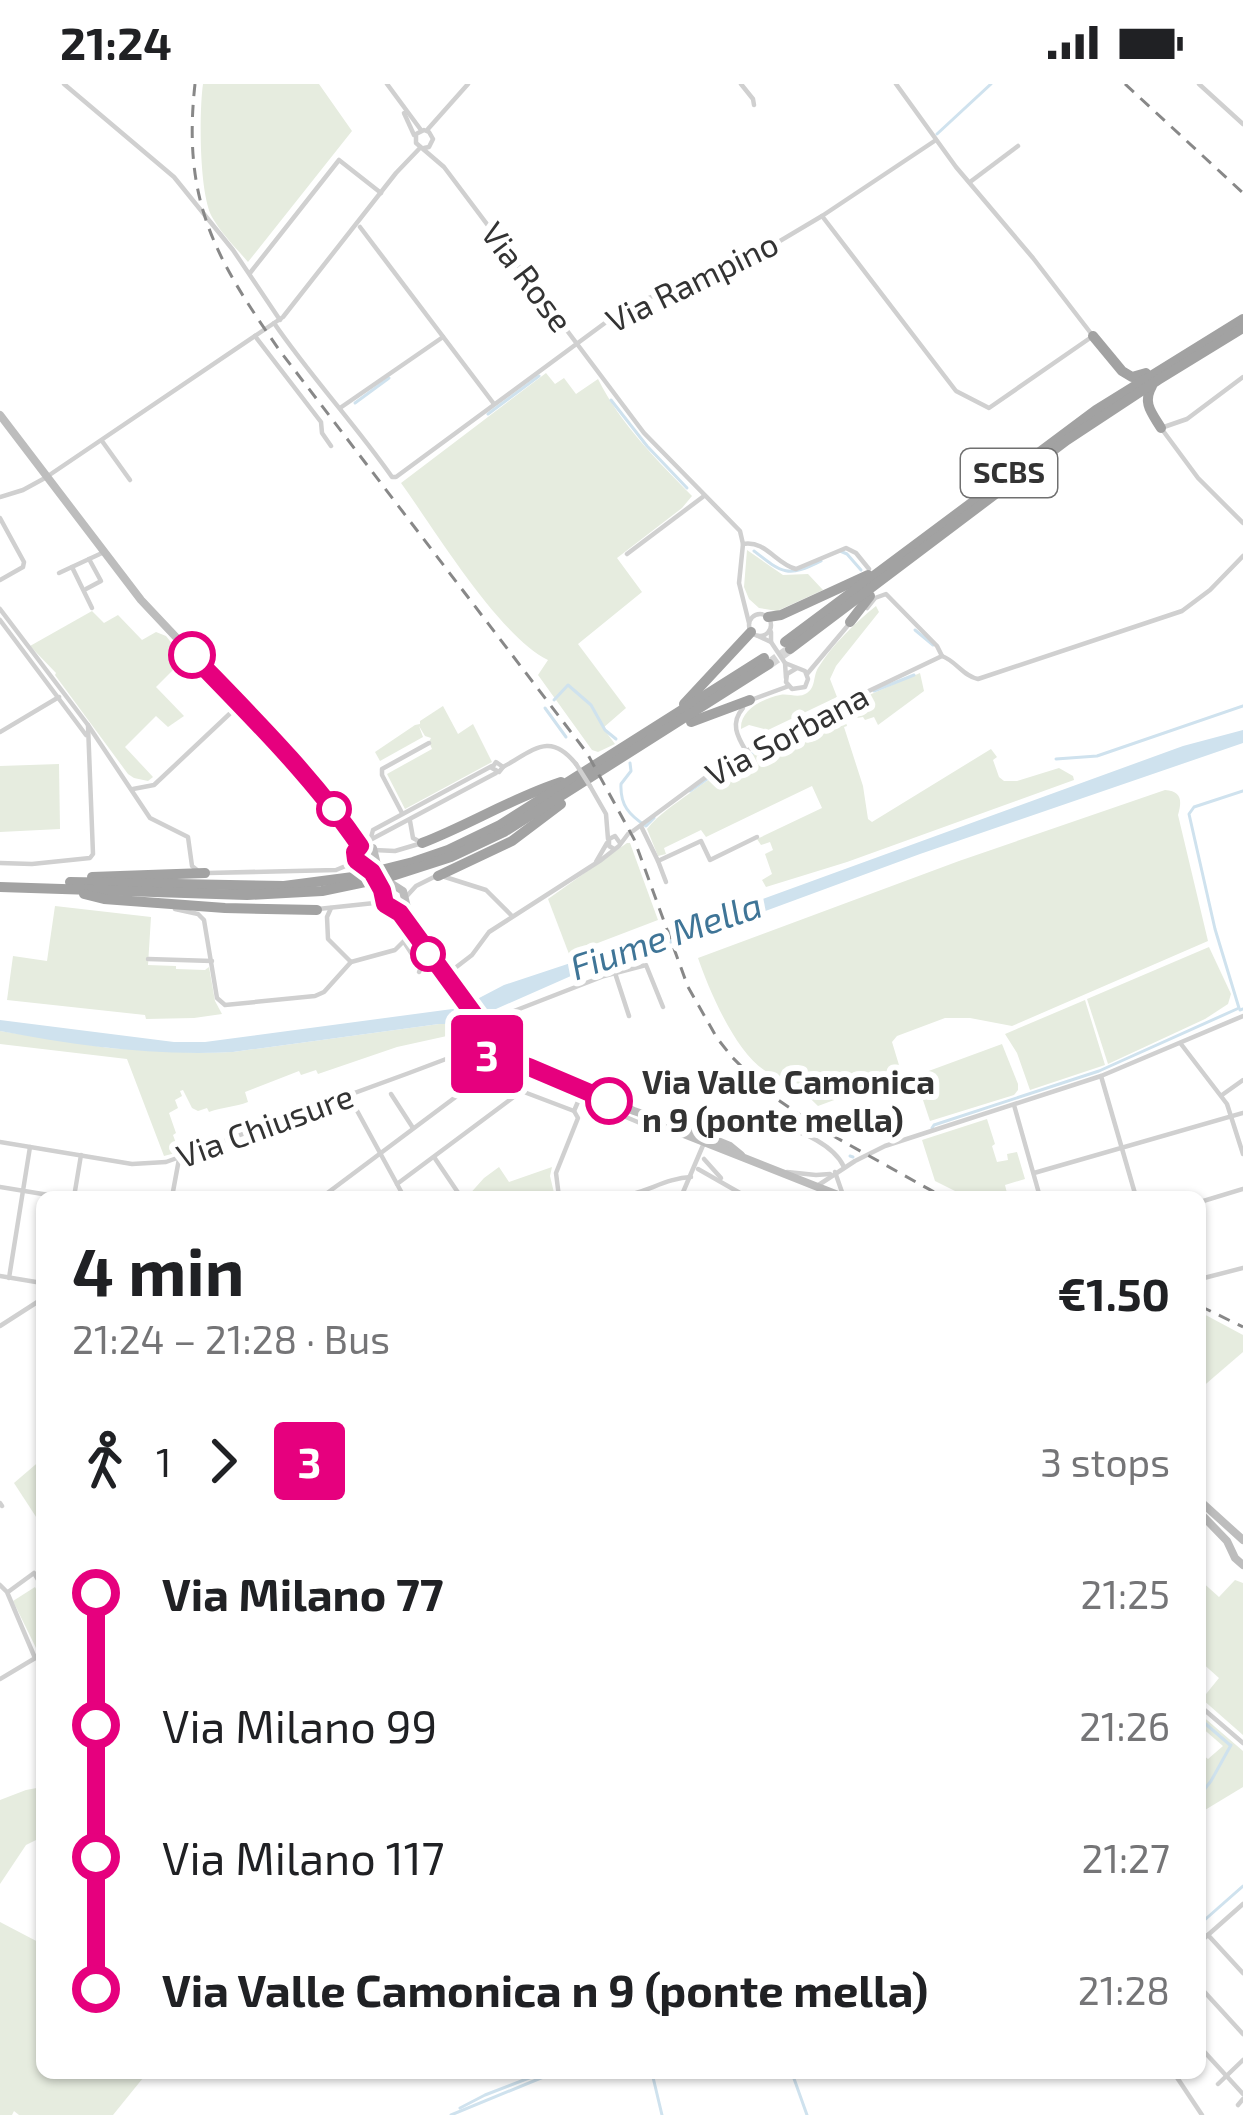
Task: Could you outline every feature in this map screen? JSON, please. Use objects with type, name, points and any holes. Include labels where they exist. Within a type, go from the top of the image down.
[{"type":"highway","name":"SCBS","points":[[788,646],[1096,410],[1243,324]]},
{"type":"highway","points":[[1094,336],[1122,371],[1132,376],[1160,374]]},
{"type":"highway","points":[[1096,410],[1119,389],[1122,371]]},
{"type":"highway","points":[[1148,407],[1149,389],[1160,374]]},
{"type":"highway","name":"SCBS","points":[[905,558],[1160,374]]},
{"type":"highway","points":[[1122,403],[1141,402],[1161,428]]},
{"type":"highway","points":[[767,620],[905,558]]},
{"type":"highway","points":[[850,622],[870,596],[899,573],[905,558]]},
{"type":"highway","points":[[650,737],[657,722],[692,697],[752,630]]},
{"type":"highway","points":[[437,876],[512,841],[650,737],[766,661]]},
{"type":"highway","points":[[422,843],[650,737],[668,736],[703,716],[750,700]]},
{"type":"highway","points":[[0,884],[245,887],[352,878],[430,857],[475,838],[530,808],[576,771]]},
{"type":"highway","points":[[64,885],[247,895],[356,885],[433,864],[479,845],[593,781]]},
{"type":"highway","points":[[64,885],[102,876],[205,873]]},
{"type":"highway","points":[[64,885],[104,899],[325,912]]},
{"type":"main road","points":[[0,415],[153,615],[337,812],[370,855],[386,890],[387,907],[402,902]]},
{"type":"main road","points":[[370,855],[357,863],[355,857],[370,855]]},
{"type":"main road","points":[[386,890],[403,890],[402,902],[413,932],[455,983],[476,1017],[484,1045],[582,1093],[829,1191]]},
{"type":"main road","points":[[402,902],[446,974]]},
{"type":"main road","points":[[634,1111],[709,1141]]},
{"type":"main road","points":[[1206,1507],[1243,1541],[1234,1552]]},
{"type":"main road","points":[[1206,1520],[1243,1564]]},
{"type":"street","points":[[64,84],[174,177],[250,273],[300,360],[340,408],[443,338]]},
{"type":"street","points":[[387,84],[424,130]]},
{"type":"street","points":[[0,496],[45,478],[277,322],[407,160],[433,141],[446,111],[468,84]]},
{"type":"street","points":[[742,84],[754,106]]},
{"type":"street","points":[[822,216],[956,391],[988,408],[1094,336],[969,183],[896,84]]},
{"type":"street","points":[[1199,84],[1243,124]]},
{"type":"street","points":[[399,102],[415,139]]},
{"type":"street","points":[[407,160],[415,139],[446,111]]},
{"type":"street","name":"Via Rose","points":[[424,130],[444,166],[644,434],[737,527],[742,544]]},
{"type":"street","name":"Via Rose","points":[[415,139],[444,166]]},
{"type":"street","name":"Via Rampino","points":[[340,408],[396,477],[638,302],[748,260],[936,140]]},
{"type":"street","points":[[969,183],[1018,146]]},
{"type":"street","points":[[250,273],[339,160],[381,194]]},
{"type":"street","points":[[358,225],[494,404]]},
{"type":"street","points":[[255,336],[321,422],[331,446]]},
{"type":"street","points":[[1243,377],[1187,419],[1161,428],[1198,478],[1243,523]]},
{"type":"street","points":[[101,439],[130,480]]},
{"type":"street","points":[[627,554],[704,496]]},
{"type":"street","points":[[0,518],[25,562],[23,568],[0,580]]},
{"type":"street","points":[[771,642],[752,630],[740,583],[742,544],[760,545],[791,569],[846,548],[868,569]]},
{"type":"street","points":[[58,573],[105,551]]},
{"type":"street","points":[[745,603],[767,620],[789,686],[797,690],[805,687],[807,674],[850,622],[886,594],[942,656],[969,676],[981,678],[1182,611],[1243,556]]},
{"type":"street","points":[[84,590],[101,581],[89,559]]},
{"type":"street","points":[[72,567],[92,608]]},
{"type":"street","points":[[0,609],[87,736]]},
{"type":"street","points":[[752,630],[753,616],[767,620]]},
{"type":"street","points":[[0,620],[88,725],[150,818],[188,837],[192,866],[205,873],[336,870],[355,857]]},
{"type":"street","points":[[752,630],[766,633],[767,620]]},
{"type":"street","name":"Via Sorbana","points":[[633,830],[696,783],[781,731],[942,656]]},
{"type":"street","points":[[785,663],[807,674]]},
{"type":"street","points":[[786,677],[797,668]]},
{"type":"street","points":[[746,751],[735,721],[750,700],[789,686]]},
{"type":"street","points":[[0,730],[61,696]]},
{"type":"street","points":[[133,789],[154,785],[240,705]]},
{"type":"street","points":[[0,863],[32,864],[93,854],[88,725]]},
{"type":"street","points":[[422,843],[413,838],[382,769],[429,743]]},
{"type":"street","points":[[370,855],[407,816],[494,769],[501,772],[503,766],[545,744],[560,746],[576,771],[593,781],[614,841],[596,862],[489,932],[472,955],[446,974]]},
{"type":"street","points":[[640,826],[666,882]]},
{"type":"street","points":[[400,850],[412,830]]},
{"type":"street","name":"Via Sorbana","points":[[658,861],[701,841],[710,860],[757,837]]},
{"type":"street","points":[[370,855],[422,843]]},
{"type":"street","points":[[402,902],[418,884],[437,876],[486,890],[512,917]]},
{"type":"street","points":[[351,962],[328,939],[325,912],[386,890]]},
{"type":"street","points":[[146,902],[198,914],[204,920],[217,998],[225,1005],[315,996],[351,962],[398,949],[413,932]]},
{"type":"street","points":[[502,903],[526,908]]},
{"type":"street","points":[[404,941],[422,969],[419,972]]},
{"type":"street","points":[[148,959],[212,961]]},
{"type":"street","points":[[330,1191],[483,1077],[484,1045],[514,1011],[646,965],[663,1006]]},
{"type":"street","points":[[614,973],[629,1016]]},
{"type":"street","points":[[817,1186],[869,1153],[1101,1076],[1242,1016]]},
{"type":"street","points":[[1180,1044],[1222,1096],[1243,1154]]},
{"type":"street","name":"Via Chiusure","points":[[0,1142],[139,1165],[166,1162],[484,1045]]},
{"type":"street","points":[[1101,1076],[1134,1191]]},
{"type":"street","points":[[1222,1096],[1243,1080]]},
{"type":"street","points":[[397,1184],[521,1092],[574,1111],[578,1118],[556,1173],[558,1191]]},
{"type":"street","points":[[574,1111],[582,1093],[640,1123],[655,1122]]},
{"type":"street","points":[[391,1094],[413,1128]]},
{"type":"street","points":[[349,1096],[401,1191]]},
{"type":"street","points":[[1014,1105],[1038,1191]]},
{"type":"street","points":[[1034,1173],[1243,1112]]},
{"type":"street","points":[[780,1130],[790,1128],[836,1152],[844,1167]]},
{"type":"street","points":[[688,1136],[700,1158],[730,1186]]},
{"type":"street","points":[[684,1191],[709,1141]]},
{"type":"street","points":[[9,1278],[30,1147]]},
{"type":"street","points":[[75,1191],[81,1155]]},
{"type":"street","points":[[434,1156],[457,1191]]},
{"type":"street","points":[[643,1191],[691,1177],[700,1158]]},
{"type":"street","points":[[172,1191],[178,1159]]},
{"type":"street","points":[[166,1162],[172,1186]]},
{"type":"street","points":[[698,1169],[738,1191]]},
{"type":"street","points":[[778,1171],[835,1172]]},
{"type":"street","points":[[835,1172],[842,1191]]},
{"type":"street","points":[[0,1187],[36,1193]]},
{"type":"street","points":[[1206,1200],[1243,1189]]},
{"type":"street","points":[[1206,1277],[1243,1268]]},
{"type":"street","points":[[0,1276],[36,1282]]},
{"type":"street","points":[[0,1326],[36,1305]]},
{"type":"street","points":[[36,1576],[34,1573],[2,1589],[36,1652]]},
{"type":"street","points":[[0,1678],[36,1657]]},
{"type":"street","points":[[1206,1711],[1243,1743]]},
{"type":"street","points":[[1242,1906],[1208,1935],[1243,1973]]},
{"type":"street","points":[[1206,1994],[1243,2034]]},
{"type":"street","points":[[1206,2054],[1241,2099]]},
{"type":"street","points":[[1218,2084],[1243,2060]]},
{"type":"street","points":[[1178,2079],[1202,2115]]},
{"type":"shaded area","points":[[203,84],[319,84],[352,131],[248,262],[220,229],[208,206],[201,152]]},
{"type":"shaded area","points":[[546,373],[555,384],[564,378],[576,394],[598,379],[629,427],[692,496],[617,558],[642,592],[578,644],[626,708],[603,728],[615,744],[598,752],[538,675],[548,660],[488,605],[401,483]]},
{"type":"shaded area","points":[[747,550],[783,575],[808,574],[823,590],[777,611],[759,608],[744,587]]},
{"type":"shaded area","points":[[876,606],[879,612],[830,679],[837,697],[768,730],[749,725],[741,729],[744,716],[759,703],[810,691],[830,651]]},
{"type":"shaded area","points":[[92,611],[104,623],[118,615],[142,640],[156,632],[166,636],[184,659],[156,687],[184,716],[168,727],[156,716],[125,747],[153,777],[148,781],[128,774],[56,673],[30,646]]},
{"type":"shaded area","points":[[920,673],[924,691],[878,725],[874,717],[851,719],[846,705]]},
{"type":"shaded area","points":[[443,706],[458,734],[473,724],[492,762],[405,809],[387,774],[432,749],[431,738],[419,726],[423,737],[380,761],[375,752]]},
{"type":"shaded area","points":[[838,708],[872,822],[991,749],[1004,781],[1059,768],[1074,780],[766,887],[762,880],[772,874],[765,854],[773,850],[770,842],[761,845],[757,839],[822,808],[812,786],[706,837],[701,830],[664,848],[666,854],[658,856],[647,829],[662,814],[743,758]]},
{"type":"shaded area","points":[[59,764],[60,829],[0,832],[0,766]]},
{"type":"shaded area","points":[[1165,790],[1179,798],[1178,815],[1208,941],[1012,1026],[945,1018],[897,1036],[892,1042],[902,1075],[818,1106],[753,1061],[733,1035],[698,958]]},
{"type":"shaded area","points":[[627,843],[658,920],[569,954],[548,899]]},
{"type":"shaded area","points":[[55,906],[151,917],[148,965],[209,967],[222,1014],[146,1019],[145,1015],[7,1000],[13,956],[47,961]]},
{"type":"shaded area","points":[[1209,947],[1231,994],[1228,1004],[1108,1064],[1087,999]]},
{"type":"shaded area","points":[[1085,1000],[1105,1065],[1030,1090],[1005,1034]]},
{"type":"shaded area","points":[[462,1024],[463,1030],[318,1074],[316,1070],[301,1075],[299,1071],[245,1092],[248,1102],[238,1105],[198,1111],[180,1091],[182,1096],[175,1100],[178,1108],[169,1113],[177,1146],[183,1151],[164,1156],[127,1059],[0,1044],[0,1031],[109,1048],[233,1052]]},
{"type":"shaded area","points":[[1002,1044],[1018,1084],[1014,1095],[930,1121],[915,1076]]},
{"type":"shaded area","points":[[987,1119],[997,1162],[1017,1152],[1025,1179],[1005,1185],[1006,1191],[955,1191],[935,1181],[922,1140]]},
{"type":"shaded area","points":[[499,1167],[509,1182],[552,1167],[554,1191],[472,1191]]},
{"type":"shaded area","points":[[1206,1315],[1243,1335],[1243,1352],[1206,1384]]},
{"type":"shaded area","points":[[36,1464],[36,1517],[14,1483]]},
{"type":"shaded area","points":[[1235,1580],[1243,1583],[1243,1735],[1206,1703],[1206,1694],[1219,1678],[1206,1666],[1206,1585],[1219,1597]]},
{"type":"shaded area","points":[[35,1587],[36,1648],[13,1601]]},
{"type":"shaded area","points":[[1206,1719],[1243,1751],[1243,1787],[1206,1809],[1206,1758],[1223,1746],[1206,1731]]},
{"type":"shaded area","points":[[36,1788],[36,1840],[26,1845],[0,1884],[0,1800]]},
{"type":"shaded area","points":[[0,1922],[36,1941],[36,2079],[142,2079],[113,2115],[19,2115],[14,2111],[0,2115]]},
{"type":"water","points":[[1243,730],[1243,743],[714,930],[580,972],[462,1024],[203,1053],[116,1049],[0,1031],[0,1020],[205,1042],[460,1008],[504,985],[664,932],[700,926],[735,909],[1183,746]]},
{"type":"waterway","points":[[937,134],[991,84]]},
{"type":"waterway","points":[[488,414],[539,376]]},
{"type":"waterway","points":[[355,403],[389,378]]},
{"type":"waterway","points":[[611,400],[687,488]]},
{"type":"waterway","points":[[754,551],[786,571],[821,561]]},
{"type":"waterway","points":[[840,551],[861,570]]},
{"type":"waterway","points":[[915,630],[933,645]]},
{"type":"waterway","points":[[874,691],[914,675]]},
{"type":"waterway","points":[[554,700],[568,685],[591,705],[616,739]]},
{"type":"waterway","points":[[1056,759],[1097,756],[1243,706]]},
{"type":"waterway","points":[[545,708],[566,737]]},
{"type":"waterway","points":[[690,791],[817,718]]},
{"type":"waterway","points":[[630,763],[631,771],[621,784],[624,804],[646,826],[654,818]]},
{"type":"waterway","points":[[932,1128],[1099,1071],[1239,1008],[1189,814],[1194,807],[1243,791]]},
{"type":"waterway","name":"Fiume Mella","points":[[664,937],[737,912]]},
{"type":"waterway","points":[[1206,1724],[1230,1745]]},
{"type":"waterway","points":[[1206,1787],[1231,1745]]},
{"type":"waterway","points":[[1206,1919],[1243,1886]]},
{"type":"waterway","points":[[460,2108],[526,2079]]},
{"type":"waterway","points":[[451,2115],[538,2079]]},
{"type":"waterway","points":[[653,2079],[662,2115]]},
{"type":"waterway","points":[[794,2079],[807,2115]]},
{"type":"tunnel","points":[[769,664],[790,649]]},
{"type":"railway","points":[[195,84],[192,125],[199,195],[208,226],[237,286],[280,351],[587,753],[634,839],[688,987],[717,1038],[768,1093],[819,1128],[932,1191]]},
{"type":"railway","points":[[1125,84],[1243,193]]},
{"type":"railway","points":[[1206,1309],[1243,1327]]},
{"type":"bus line","name":"3","points":[[192,655],[337,812],[360,846],[356,860],[372,872],[385,904],[400,913],[476,1017],[474,1049],[609,1101]]},
{"type":"place","name":"Via Valle Camonica n 9 (ponte mella)","points":[[609,1101]]}]
